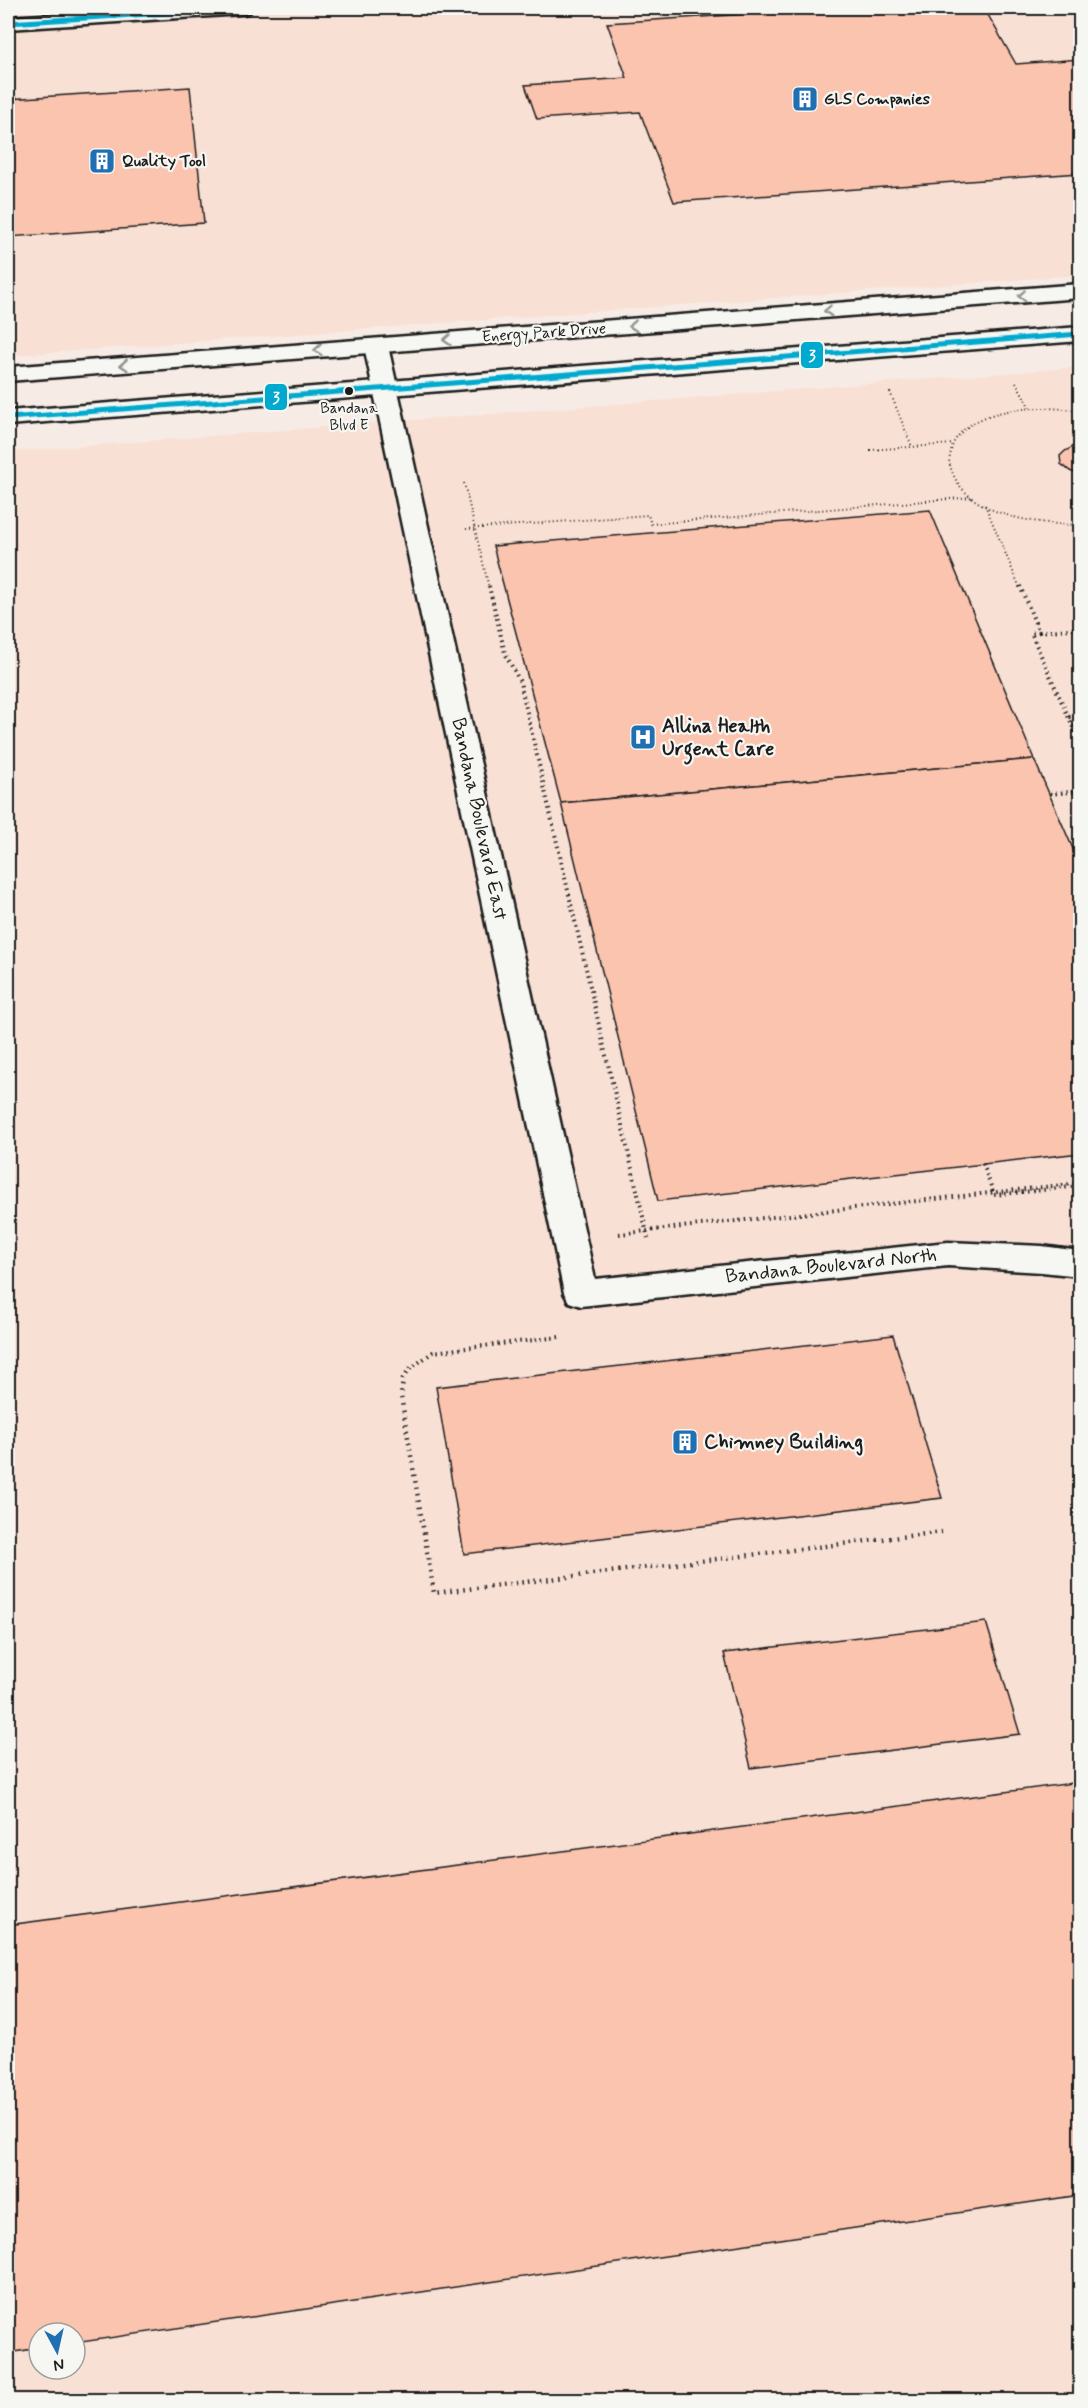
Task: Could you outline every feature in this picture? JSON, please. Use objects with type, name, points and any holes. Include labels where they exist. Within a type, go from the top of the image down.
[{"type":"street","points":[[8,23],[243,8]]},
{"type":"street","name":"Energy Park Drive","points":[[8,374],[1080,291]]},
{"type":"street","points":[[8,418],[1080,334]]},
{"type":"street","name":"Bandana Boulevard East","points":[[376,346],[581,1293]]},
{"type":"street","name":"Bandana Boulevard North","points":[[581,1293],[948,1254],[1042,1259],[1080,1264]]},
{"type":"path","points":[[887,387],[912,447]]},
{"type":"path","points":[[1080,411],[1030,408],[997,414],[972,424],[952,444],[948,462],[957,483],[985,505],[1011,517],[1057,526],[1080,525]]},
{"type":"path","points":[[870,450],[952,444]]},
{"type":"path","points":[[464,483],[505,652],[520,682],[659,1284]]},
{"type":"path","points":[[417,535],[648,515],[651,524],[973,497]]},
{"type":"path","points":[[985,505],[1039,632]]},
{"type":"path","points":[[1080,628],[1031,633],[1080,743]]},
{"type":"path","points":[[1069,717],[1080,716]]},
{"type":"path","points":[[1050,794],[1080,790]]},
{"type":"path","points":[[983,1164],[994,1195],[1080,1184]]},
{"type":"path","points":[[569,1238],[1080,1184]]},
{"type":"path","points":[[562,1336],[433,1352],[413,1365],[403,1379],[401,1396],[434,1593],[942,1532]]},
{"type":"shaded area","points":[[8,8],[1080,8],[1080,275],[8,356]]},
{"type":"shaded area","points":[[1080,367],[1080,2400],[8,2400],[8,452]]},
{"type":"building","name":"GLS Companies","points":[[842,8],[984,8],[1016,64],[1080,59],[1080,173],[674,202],[640,112],[537,119],[525,85],[627,78],[607,23]]},
{"type":"building","name":"Quality Tool","points":[[190,87],[204,223],[8,237],[8,99]]},
{"type":"building","points":[[1075,446],[1080,446],[1080,475],[1061,464],[1060,456]]},
{"type":"building","points":[[930,510],[1034,759],[561,803],[493,546]]},
{"type":"building","points":[[1034,759],[1080,865],[1080,1153],[658,1201],[561,803]]},
{"type":"building","name":"Chimney Building","points":[[893,1335],[942,1498],[464,1554],[436,1387]]},
{"type":"building","points":[[986,1622],[1020,1734],[751,1768],[724,1653]]},
{"type":"building","points":[[1080,1782],[1080,2195],[87,2341],[87,2321],[27,2321],[27,2350],[8,2353],[8,1925]]},
{"type":"transit line","name":"3","points":[[8,23],[243,8]]},
{"type":"transit line","name":"3","points":[[8,418],[1080,334]]},
{"type":"place","name":"GLS Companies","points":[[805,99]]},
{"type":"place","name":"Quality Tool","points":[[102,161]]},
{"type":"place","name":"Bandana Blvd E","points":[[349,391]]},
{"type":"place","name":"Allina Health Urgent Care","points":[[643,737]]},
{"type":"place","name":"Chimney Building","points":[[685,1442]]}]
